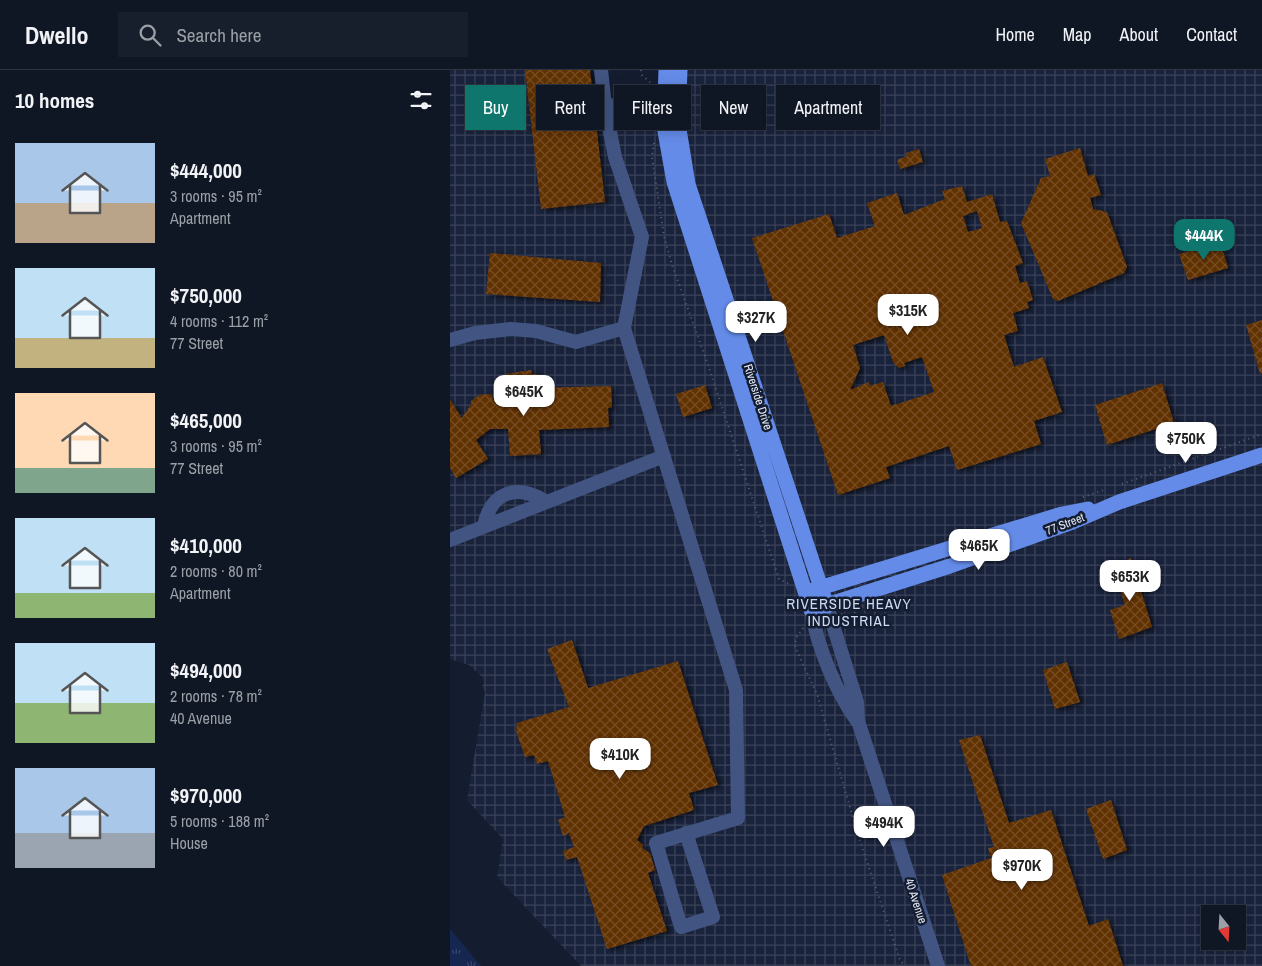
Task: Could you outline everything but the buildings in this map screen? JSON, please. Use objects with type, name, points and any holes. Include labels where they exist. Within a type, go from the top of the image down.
[{"type":"main road","name":"Riverside Drive","points":[[666,70],[668,85]]},
{"type":"main road","name":"Riverside Drive","points":[[675,85],[680,70]]},
{"type":"main road","name":"Riverside Drive","points":[[668,130],[667,143],[677,192],[801,590]]},
{"type":"main road","name":"Riverside Drive","points":[[677,130],[688,184],[821,587],[833,610]]},
{"type":"main road","name":"77 Street","points":[[808,617],[833,610],[1061,527],[1119,502],[1262,455]]},
{"type":"main road","name":"77 Street","points":[[801,590],[821,587],[1062,514],[1119,502]]},
{"type":"main road","name":"40 Avenue","points":[[801,590],[808,617]]},
{"type":"street","points":[[601,70],[615,157],[642,237],[624,328],[736,690],[738,818],[686,833],[656,843],[681,927],[713,917],[686,833]]},
{"type":"street","points":[[606,106],[614,105]]},
{"type":"street","points":[[450,340],[475,333],[511,329],[536,332],[576,342],[624,328]]},
{"type":"street","points":[[450,540],[545,501],[664,456]]},
{"type":"street","points":[[484,526],[487,513],[501,496],[520,490],[532,493],[545,501]]},
{"type":"street","name":"40 Avenue","points":[[833,610],[857,702],[858,721],[938,966]]},
{"type":"street","name":"40 Avenue","points":[[808,617],[846,705],[858,721]]},
{"type":"path","points":[[641,70],[646,79],[655,85]]},
{"type":"path","points":[[655,140],[652,158],[664,236],[672,266],[705,356],[779,579],[801,590]]},
{"type":"path","points":[[1220,449],[1262,434]]},
{"type":"path","points":[[1122,484],[1211,452]]},
{"type":"path","points":[[833,610],[848,617],[860,608],[901,596]]},
{"type":"path","points":[[808,617],[796,638],[795,647],[817,694],[869,872],[884,908],[900,960],[905,966]]},
{"type":"shaded area","points":[[450,70],[588,70],[590,85],[536,85],[536,130],[604,130],[604,106],[614,105],[614,130],[691,130],[691,85],[672,85],[680,70],[1262,70],[1262,966],[581,966],[497,877],[503,839],[467,800],[485,692],[482,686],[484,683],[482,677],[469,665],[450,659]]},
{"type":"green space","points":[[450,929],[481,966],[450,966]]},
{"type":"district","name":"RIVERSIDE HEAVY INDUSTRIAL","points":[[849,612]]}]
